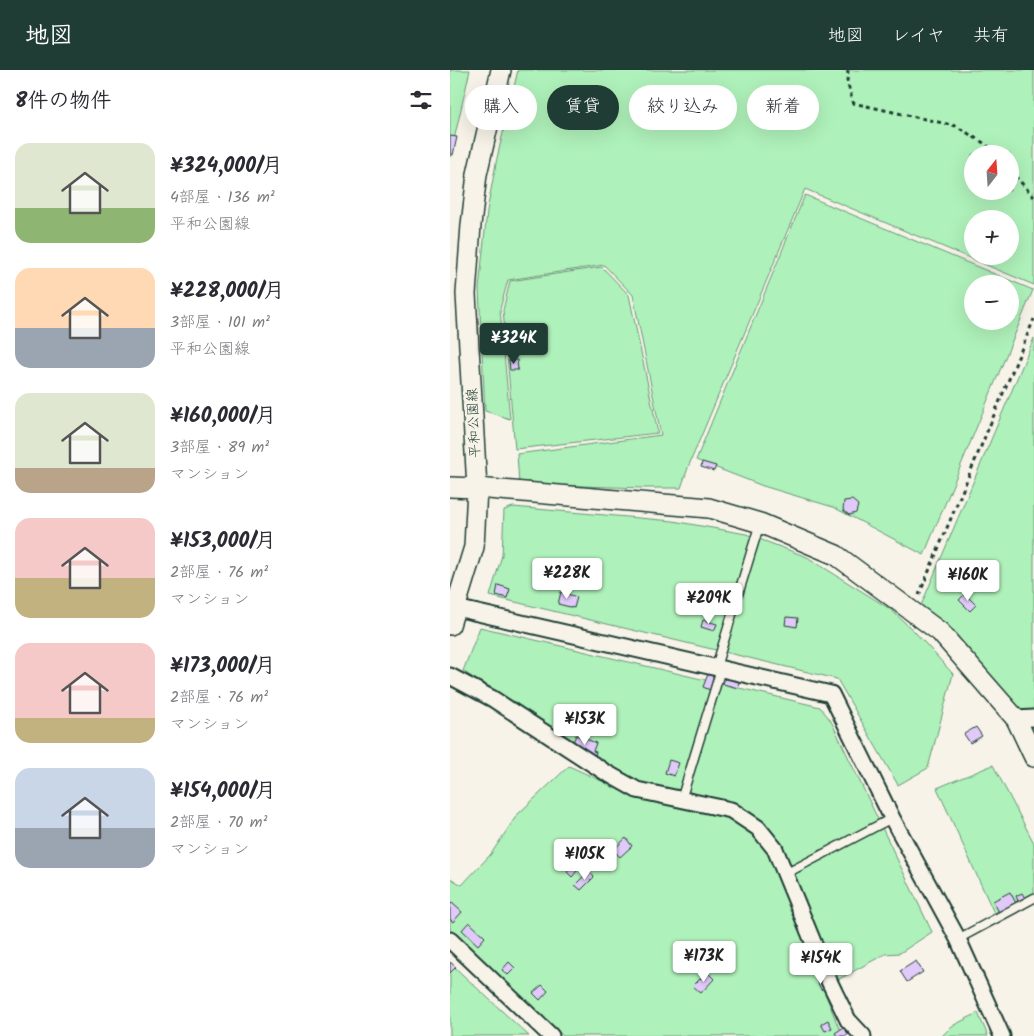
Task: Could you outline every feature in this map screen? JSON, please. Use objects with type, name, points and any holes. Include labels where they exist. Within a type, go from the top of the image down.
[{"type":"street","name":"平和公園線","points":[[453,616],[457,581],[474,547],[477,488],[466,294],[471,225],[477,174],[501,70]]},
{"type":"street","points":[[450,487],[709,508],[760,523],[836,555],[940,632],[1025,718],[1034,757]]},
{"type":"street","points":[[453,616],[718,668],[831,694],[892,818],[958,939],[1002,1036]]},
{"type":"street","points":[[450,676],[493,699],[605,772],[637,790],[731,810],[758,828],[775,849],[848,1020],[863,1036]]},
{"type":"street","points":[[450,940],[551,1036]]},
{"type":"lane","points":[[681,800],[760,523]]},
{"type":"lane","points":[[785,874],[892,818]]},
{"type":"lane","points":[[958,939],[1034,898]]},
{"type":"path","points":[[848,70],[846,81],[853,103],[956,126],[988,145]]},
{"type":"path","points":[[1019,180],[1034,197]]},
{"type":"path","points":[[912,612],[1034,319]]},
{"type":"green space","points":[[450,70],[470,70],[465,85],[450,157]]},
{"type":"green space","points":[[518,70],[1034,70],[1034,285],[1019,279],[1019,275],[1010,275],[986,265],[1019,265],[1019,210],[964,210],[964,256],[805,189],[681,488],[519,484],[517,454],[661,435],[633,295],[604,265],[508,280],[500,309],[510,419],[485,411],[479,289],[487,211],[504,130],[537,130],[537,85],[514,85]]},
{"type":"green space","points":[[805,195],[964,261],[964,265],[973,265],[997,275],[964,275],[964,330],[1017,330],[924,555],[833,507],[763,486],[696,460]]},
{"type":"green space","points":[[602,267],[629,295],[658,433],[515,449],[503,310],[510,281]]},
{"type":"green space","points":[[1019,284],[1033,290],[1019,324]]},
{"type":"green space","points":[[1034,338],[1034,741],[920,608]]},
{"type":"green space","points":[[513,507],[673,521],[746,534],[807,557],[890,609],[914,631],[953,674],[928,768],[898,785],[837,679],[490,596],[502,555],[504,510]]},
{"type":"green space","points":[[480,627],[820,707],[831,721],[932,932],[900,953],[885,954],[834,982],[771,833],[674,794],[615,776],[463,671]]},
{"type":"green space","points":[[993,765],[1034,843],[1034,893],[994,913],[937,788]]},
{"type":"green space","points":[[569,766],[621,790],[711,811],[733,821],[754,836],[771,855],[838,1026],[846,1036],[563,1036],[450,929],[450,878],[462,885],[491,854],[517,815]]},
{"type":"green space","points":[[450,963],[529,1036],[450,1036]]},
{"type":"green space","points":[[978,1013],[988,1036],[942,1036],[952,1026]]},
{"type":"building","points":[[450,136],[457,137],[453,155],[450,154]]},
{"type":"building","points":[[509,360],[517,360],[518,370],[510,370]]},
{"type":"building","points":[[702,462],[716,466],[714,471],[701,467]]},
{"type":"building","points":[[852,500],[858,505],[856,513],[849,515],[843,510],[844,501]]},
{"type":"building","points":[[498,585],[510,589],[507,598],[496,595]]},
{"type":"building","points":[[561,592],[577,597],[574,608],[558,604]]},
{"type":"building","points":[[965,594],[976,605],[970,611],[959,600]]},
{"type":"building","points":[[786,617],[798,618],[797,627],[785,625]]},
{"type":"building","points":[[703,620],[717,624],[714,631],[701,627]]},
{"type":"building","points":[[708,674],[715,676],[710,690],[703,687]]},
{"type":"building","points":[[725,678],[739,682],[738,688],[723,684]]},
{"type":"building","points":[[976,727],[982,736],[970,743],[964,734]]},
{"type":"building","points":[[576,735],[596,743],[593,751],[596,752],[594,758],[586,755],[587,751],[572,745]]},
{"type":"building","points":[[669,760],[679,763],[674,776],[665,773]]},
{"type":"building","points":[[626,838],[632,846],[620,857],[613,850]]},
{"type":"building","points":[[576,862],[581,866],[572,877],[567,872]]},
{"type":"building","points":[[589,871],[594,877],[581,890],[575,885]]},
{"type":"building","points":[[1010,892],[1016,903],[999,912],[993,901]]},
{"type":"building","points":[[1022,893],[1025,898],[1018,901],[1016,896]]},
{"type":"building","points":[[452,903],[462,912],[453,922],[450,919],[450,905]]},
{"type":"building","points":[[469,922],[485,937],[478,945],[462,930]]},
{"type":"building","points":[[916,961],[923,972],[907,982],[900,971]]},
{"type":"building","points":[[450,962],[456,967],[450,973]]},
{"type":"building","points":[[509,962],[515,968],[508,975],[502,970]]},
{"type":"building","points":[[707,972],[714,979],[701,993],[693,986]]},
{"type":"building","points":[[822,980],[825,987],[821,990],[817,981]]},
{"type":"building","points":[[542,985],[548,991],[540,1000],[533,993]]},
{"type":"building","points":[[828,1020],[832,1028],[825,1031],[821,1024]]},
{"type":"building","points":[[844,1027],[849,1034],[837,1036],[835,1033]]}]
